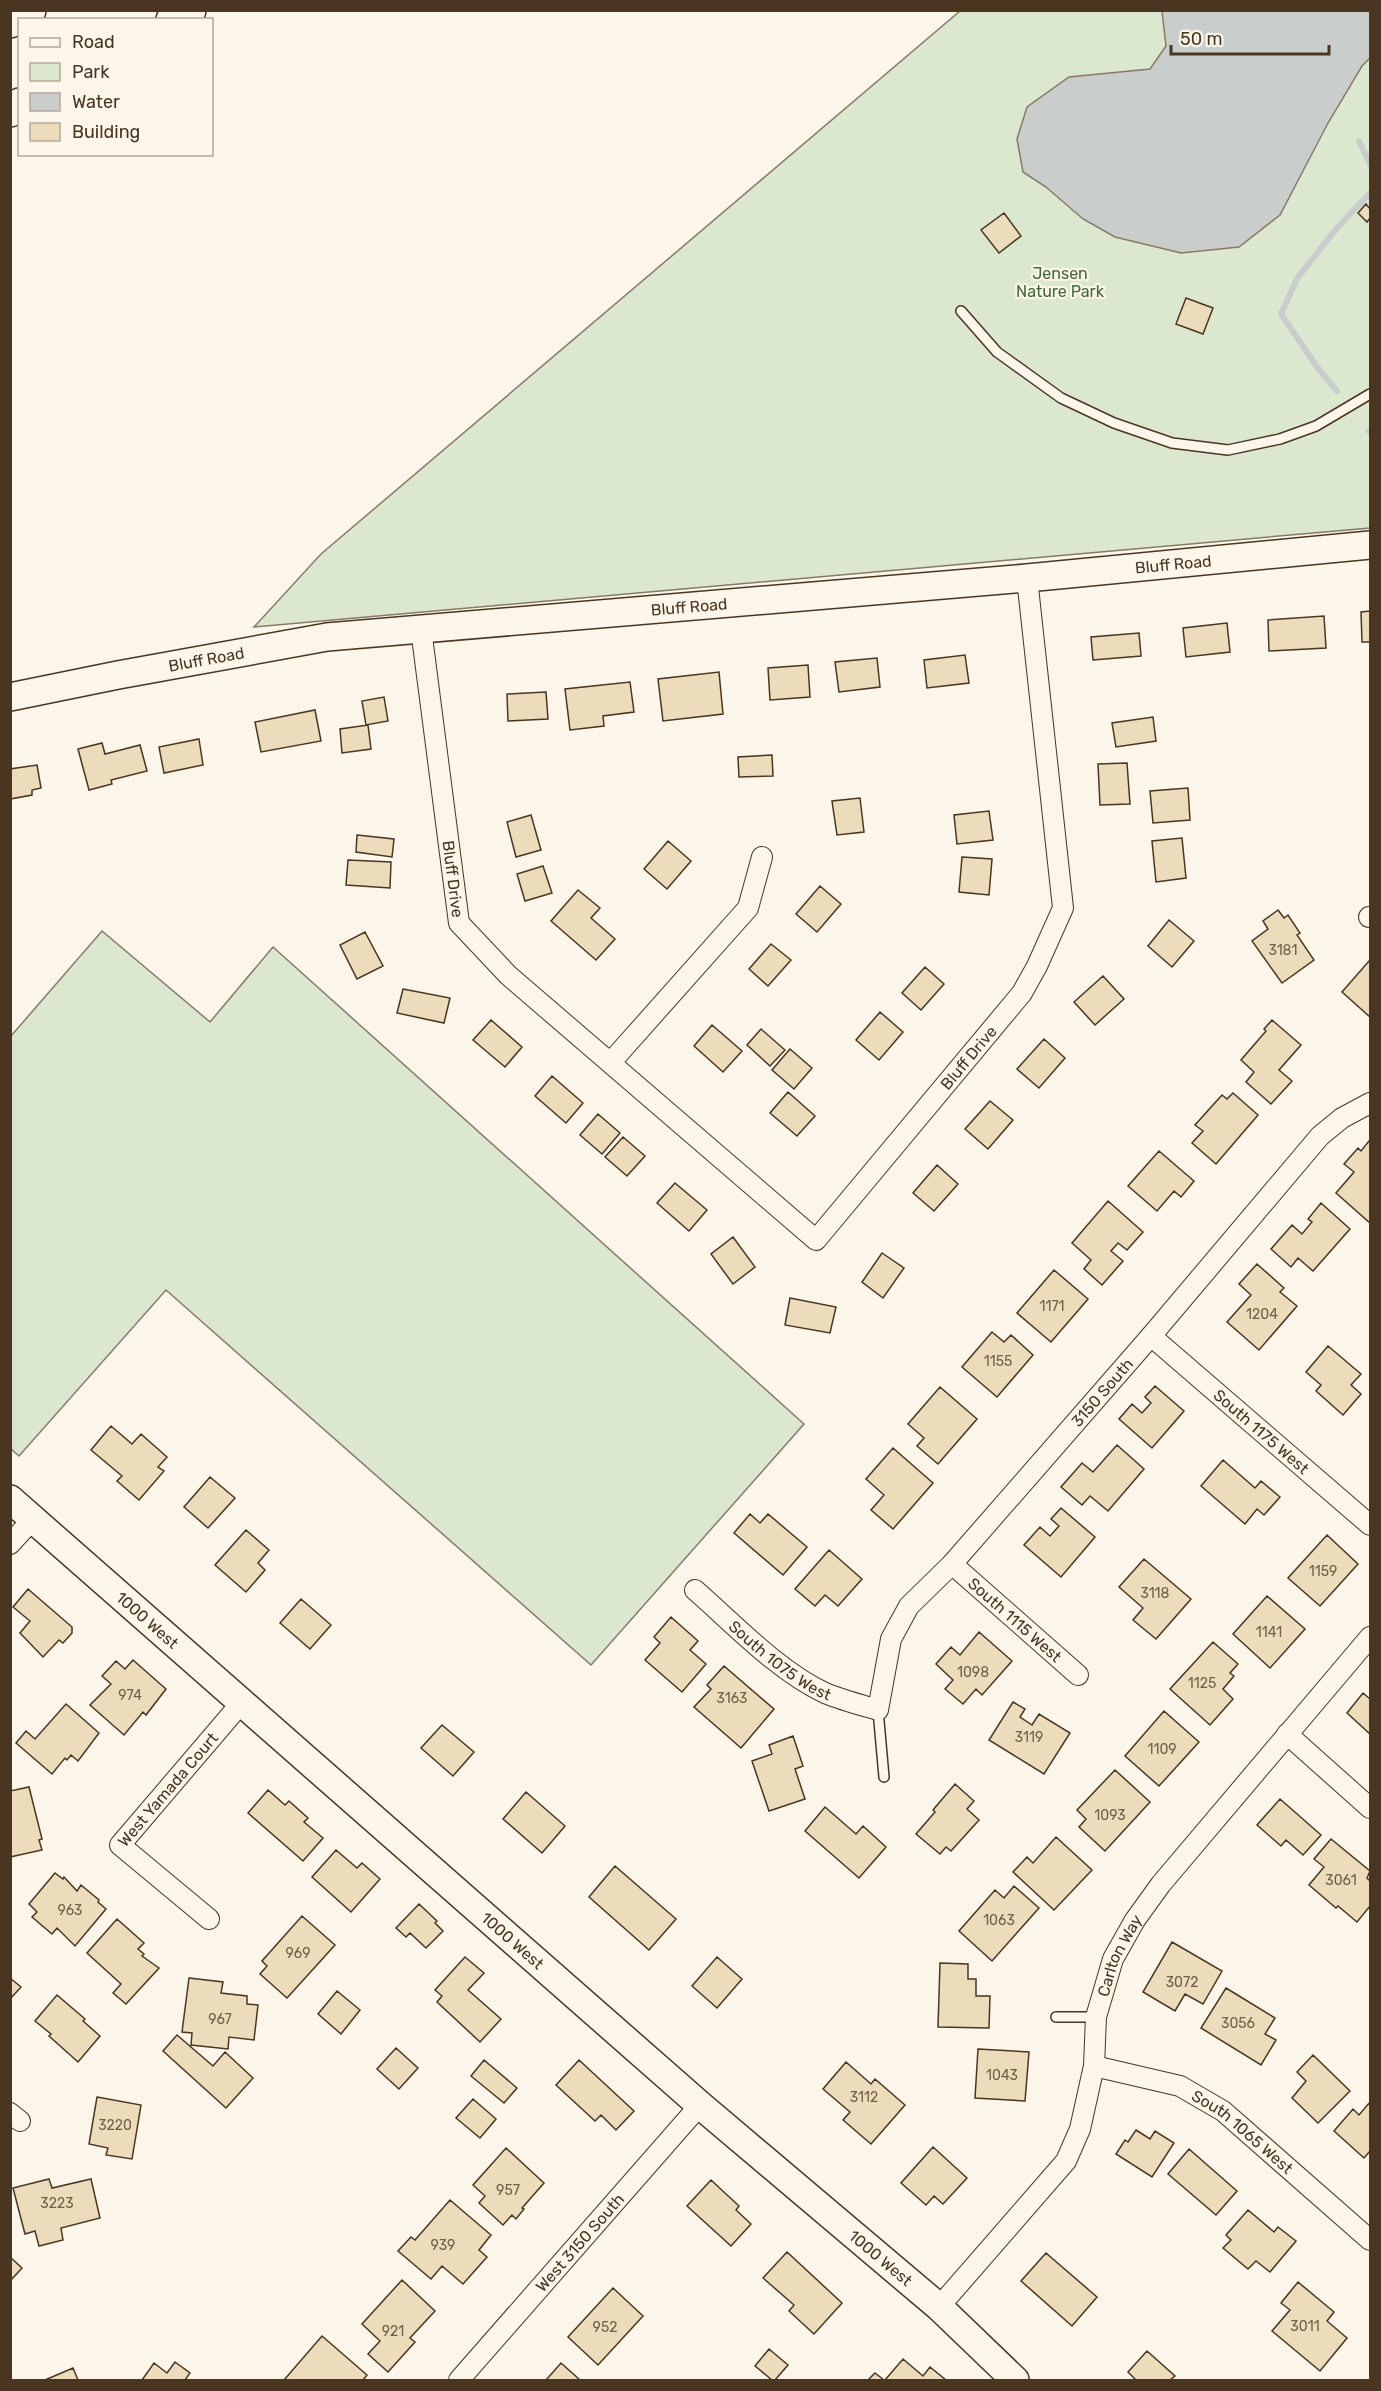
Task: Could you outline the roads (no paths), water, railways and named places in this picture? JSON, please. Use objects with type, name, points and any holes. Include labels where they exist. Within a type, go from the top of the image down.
[{"type":"highway","points":[[10,21],[29,10]]},
{"type":"highway","points":[[176,18],[189,10]]},
{"type":"main road","name":"Bluff Road","points":[[10,697],[327,637],[1027,578],[1371,545]]},
{"type":"main road","name":"1000 West","points":[[10,1499],[243,1701],[700,2105],[939,2307],[1015,2380]]},
{"type":"street","name":"Bluff Drive","points":[[421,629],[459,923],[508,975],[816,1240],[1022,993],[1063,908],[1027,578]]},
{"type":"street","points":[[611,1062],[748,908],[762,857]]},
{"type":"street","name":"3150 South","points":[[878,1710],[891,1639],[909,1606],[952,1564],[1151,1336],[1320,1136],[1342,1118],[1371,1103]]},
{"type":"street","name":"South 1175 West","points":[[1151,1336],[1371,1525]]},
{"type":"street","points":[[10,1544],[33,1519]]},
{"type":"street","name":"South 1115 West","points":[[952,1564],[1078,1675]]},
{"type":"street","name":"South 1075 West","points":[[695,1590],[799,1678],[825,1693],[878,1710]]},
{"type":"street","name":"Carlton Way","points":[[939,2307],[1066,2161],[1080,2128],[1094,2066],[1096,2017],[1113,1959],[1135,1920],[1161,1884],[1371,1637]]},
{"type":"street","name":"West Yamada Court","points":[[208,1918],[120,1845],[243,1701]]},
{"type":"street","points":[[1287,1734],[1371,1808]]},
{"type":"street","name":"South 1065 West","points":[[1094,2066],[1180,2086],[1223,2111],[1370,2240]]},
{"type":"street","name":"West 3150 South","points":[[459,2380],[700,2105]]},
{"type":"lane","points":[[961,311],[997,352],[1061,398],[1114,423],[1172,443],[1228,450],[1281,439],[1316,426],[1371,394]]},
{"type":"lane","points":[[878,1710],[884,1777]]},
{"type":"lane","points":[[1056,2017],[1096,2017]]},
{"type":"water","points":[[1162,11],[1370,11],[1370,58],[1362,66],[1328,123],[1280,215],[1239,247],[1181,253],[1115,237],[1083,219],[1046,187],[1023,172],[1017,139],[1027,107],[1069,77],[1150,69],[1166,46]]},
{"type":"waterway","points":[[1359,141],[1370,164]]},
{"type":"waterway","points":[[1337,391],[1317,367],[1281,314],[1298,277],[1337,228],[1370,193]]},
{"type":"park label","name":"Jensen Nature Park","points":[[1060,282]]}]
